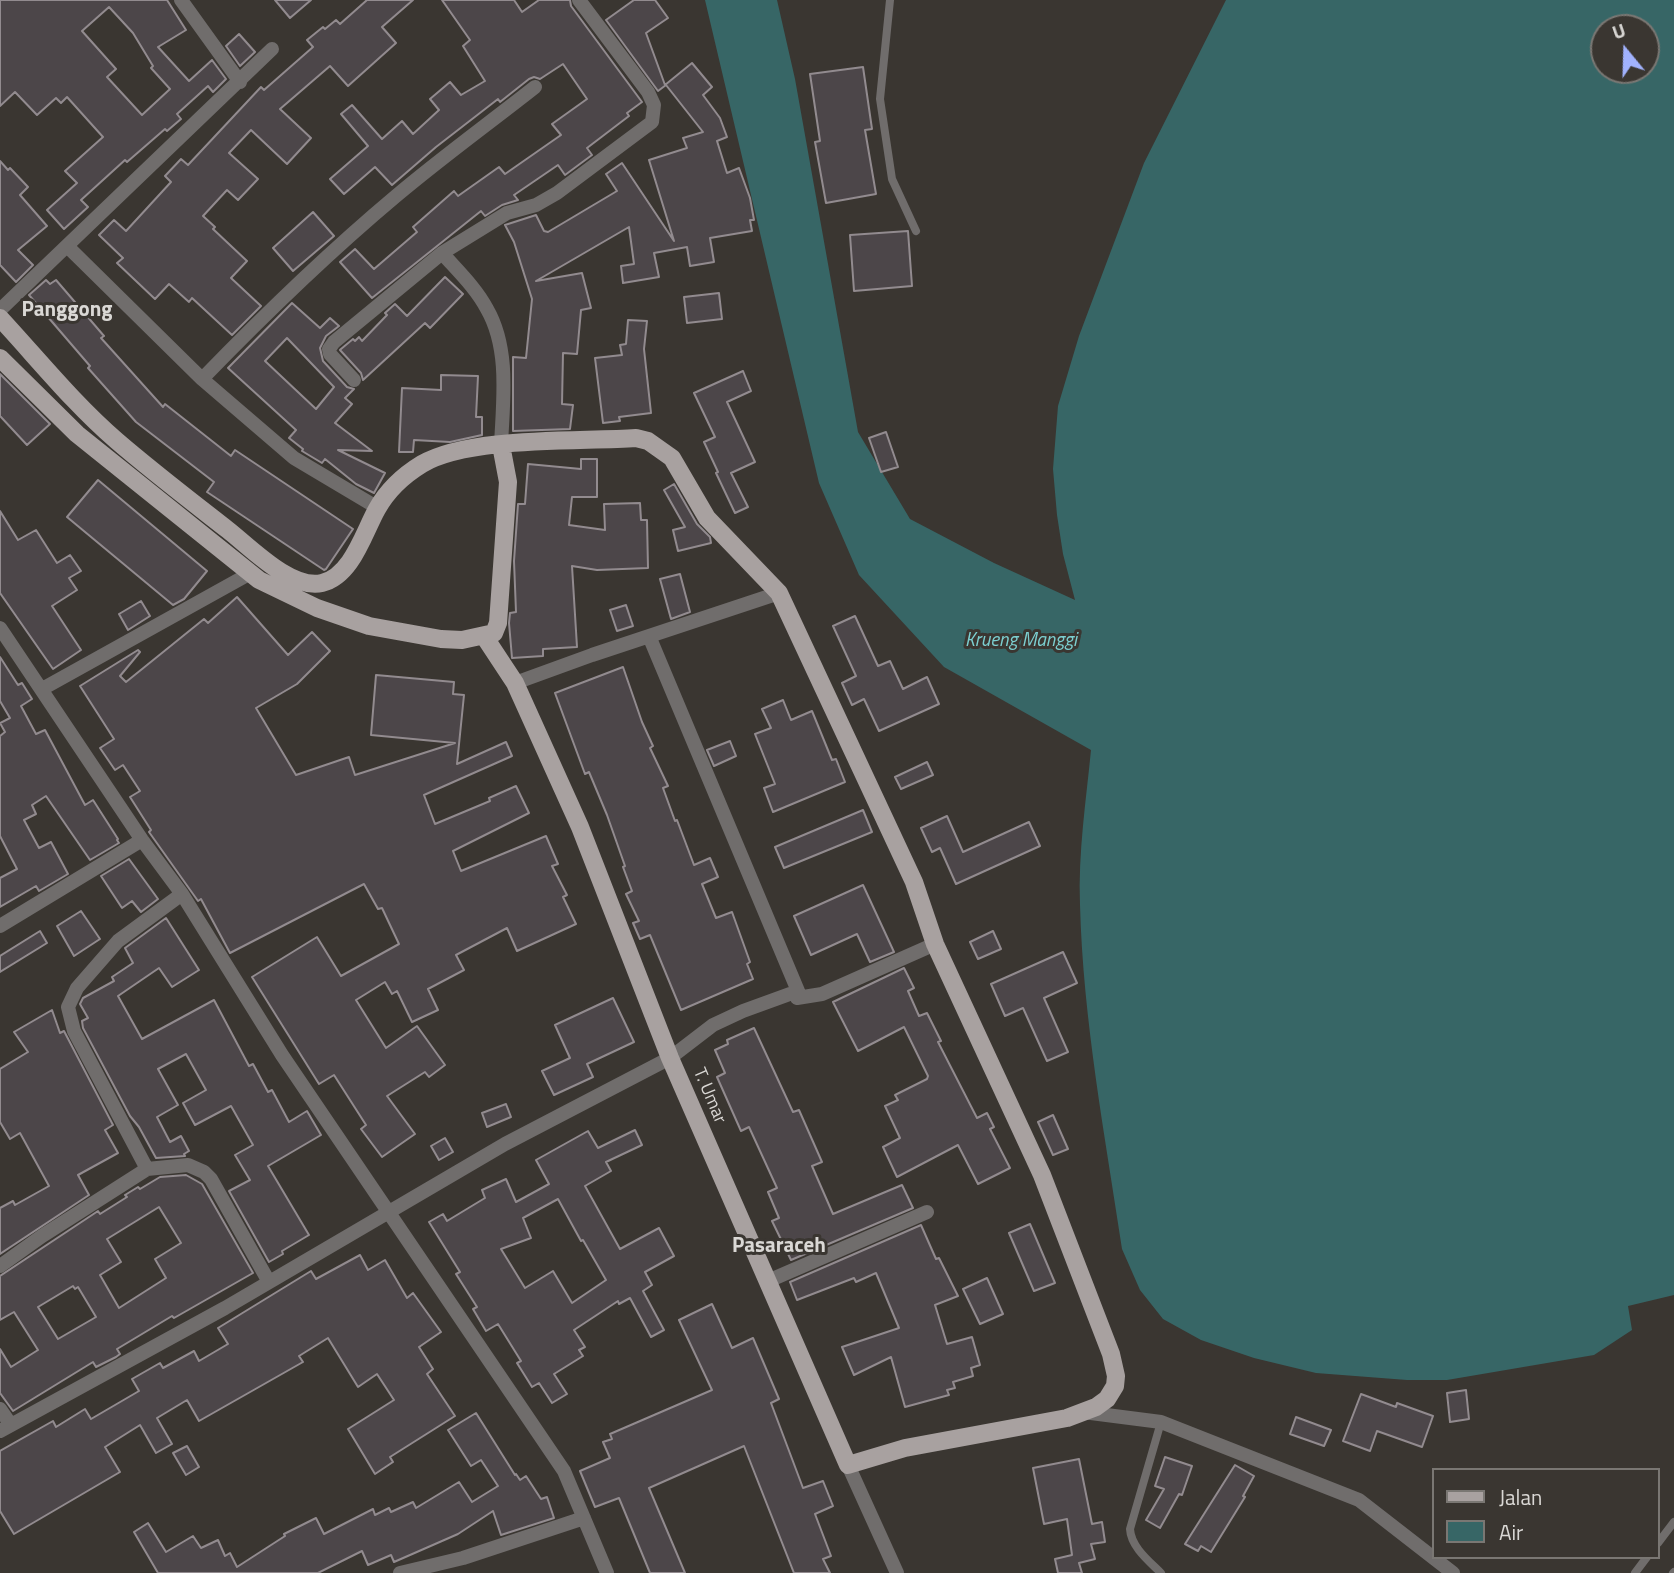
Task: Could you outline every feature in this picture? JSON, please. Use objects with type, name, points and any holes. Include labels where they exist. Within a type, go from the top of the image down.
[{"type":"main road","points":[[0,318],[64,389],[116,440],[185,498],[298,582],[322,583],[335,576],[351,559],[378,508],[397,483],[422,464],[469,449],[501,445],[636,438],[648,441],[672,458],[707,518],[779,593],[914,883],[935,944],[1042,1175],[1111,1354],[1116,1376],[1112,1393],[1096,1407],[1067,1418],[905,1448],[848,1465]]},
{"type":"main road","points":[[0,359],[77,434],[195,527],[249,574],[290,596],[369,626],[441,639],[463,640],[484,636],[494,633],[498,623],[508,482],[501,445]]},
{"type":"main road","name":"T. Umar","points":[[484,636],[498,653],[515,683],[580,827],[670,1058],[848,1465]]},
{"type":"street","points":[[181,0],[240,82]]},
{"type":"street","points":[[354,380],[332,356],[330,347],[442,253],[507,213],[536,205],[557,193],[652,122],[654,108],[651,97],[579,0]]},
{"type":"street","points":[[0,310],[240,82],[271,49]]},
{"type":"street","points":[[202,379],[275,305],[361,226],[535,88]]},
{"type":"street","points":[[68,247],[202,379],[294,458],[378,508]]},
{"type":"street","points":[[442,253],[480,297],[489,312],[500,343],[503,399],[501,445]]},
{"type":"street","points":[[42,689],[249,574]]},
{"type":"street","points":[[515,683],[779,593]]},
{"type":"street","points":[[2,636],[42,689],[142,840],[182,894],[282,1055],[564,1471],[607,1573]]},
{"type":"street","points":[[649,636],[798,991],[797,998],[822,994],[935,944]]},
{"type":"street","points":[[0,926],[142,840]]},
{"type":"street","points":[[146,1169],[74,1031],[68,1007],[77,988],[118,942],[182,894]]},
{"type":"street","points":[[0,1409],[5,1428],[269,1282],[505,1144],[670,1058],[713,1025],[798,991]]},
{"type":"street","points":[[0,1266],[146,1169],[179,1164],[204,1171],[269,1282]]},
{"type":"street","points":[[768,1281],[927,1212]]},
{"type":"street","points":[[1082,1412],[1161,1422],[1359,1500],[1432,1557]]},
{"type":"street","name":"T. Umar","points":[[848,1465],[898,1573]]},
{"type":"street","points":[[400,1573],[463,1558],[584,1518]]},
{"type":"street","points":[[1435,1559],[1453,1573]]},
{"type":"lane","points":[[890,0],[880,99],[892,179],[916,231]]},
{"type":"lane","points":[[1161,1422],[1130,1529],[1133,1542],[1161,1573]]},
{"type":"lane","points":[[1660,1540],[1674,1522]]},
{"type":"water","name":"Krueng Manggi","points":[[705,0],[777,0],[795,79],[858,432],[910,519],[994,563],[1075,600],[1063,554],[1057,515],[1053,469],[1058,406],[1079,336],[1144,163],[1226,0],[1674,0],[1674,1295],[1628,1306],[1632,1330],[1594,1355],[1447,1380],[1407,1380],[1316,1373],[1254,1358],[1201,1340],[1163,1319],[1140,1290],[1122,1249],[1090,1034],[1082,948],[1080,866],[1091,750],[944,667],[859,575],[819,483]]},
{"type":"building","points":[[0,0],[167,0],[186,30],[158,47],[189,81],[212,60],[226,79],[213,92],[208,86],[177,114],[181,119],[167,131],[165,129],[127,162],[125,160],[81,200],[88,207],[64,229],[47,210],[77,183],[65,171],[103,137],[67,97],[61,103],[56,98],[37,115],[15,92],[0,106]],"holes":[[[109,7],[133,33],[153,66],[151,68],[170,89],[142,115],[107,77],[116,69],[82,31]]]},
{"type":"building","points":[[275,0],[311,0],[290,18]]},
{"type":"building","points":[[367,0],[413,0],[382,27],[396,43],[348,86],[330,66],[280,109],[311,138],[287,164],[251,130],[229,153],[258,179],[238,200],[227,190],[203,216],[247,261],[231,278],[261,306],[232,335],[192,298],[189,302],[169,284],[155,299],[117,263],[123,258],[99,235],[114,220],[126,231],[171,182],[165,176],[181,159],[188,165],[261,87],[264,90],[313,47],[307,40],[336,20],[340,24]]},
{"type":"building","points":[[442,0],[514,0],[522,12],[539,0],[570,0],[571,6],[642,102],[627,113],[629,116],[587,148],[592,155],[565,175],[558,165],[514,195],[518,200],[502,205],[485,216],[481,211],[372,298],[340,262],[355,249],[374,269],[417,232],[413,227],[454,191],[458,196],[499,167],[505,174],[561,135],[552,124],[587,99],[563,64],[540,79],[529,79],[500,102],[498,99],[392,185],[375,167],[344,194],[330,179],[368,146],[341,114],[352,105],[382,139],[402,121],[413,134],[439,110],[430,99],[450,82],[461,95],[485,81],[463,46],[470,40]]},
{"type":"building","points":[[634,0],[655,0],[668,18],[646,33],[665,85],[692,63],[712,87],[703,95],[720,118],[727,137],[717,141],[727,173],[739,168],[750,198],[754,220],[750,220],[752,231],[710,238],[714,262],[690,266],[687,247],[654,253],[659,277],[623,283],[621,266],[634,264],[629,227],[536,281],[582,273],[591,308],[581,310],[577,354],[563,353],[562,404],[573,405],[570,429],[513,431],[513,357],[526,358],[532,299],[514,242],[505,225],[536,215],[544,231],[548,232],[617,191],[606,174],[622,163],[674,241],[649,160],[687,148],[683,138],[703,132],[666,85],[658,91],[606,20]]},
{"type":"building","points":[[239,34],[255,52],[240,66],[226,46]]},
{"type":"building","points":[[863,67],[872,129],[865,130],[876,194],[826,203],[815,142],[820,141],[810,74]]},
{"type":"building","points":[[0,161],[28,187],[20,195],[47,226],[18,250],[33,265],[16,282],[0,265]]},
{"type":"building","points":[[313,212],[334,236],[293,271],[273,248]]},
{"type":"building","points":[[908,231],[912,286],[854,291],[850,235]]},
{"type":"building","points":[[445,277],[463,294],[430,328],[425,323],[363,380],[361,373],[340,350],[353,339],[355,341],[359,337],[362,341],[395,304],[407,316]]},
{"type":"building","points":[[46,280],[50,284],[56,280],[104,336],[101,338],[163,407],[165,404],[231,456],[235,450],[353,529],[326,569],[207,492],[214,482],[136,422],[29,295]]},
{"type":"building","points":[[719,293],[722,319],[687,323],[684,297]]},
{"type":"building","points":[[292,303],[320,328],[330,318],[339,326],[326,336],[320,348],[323,361],[347,387],[354,389],[345,398],[352,404],[335,423],[372,451],[338,450],[385,473],[374,493],[356,484],[325,459],[322,463],[302,451],[303,449],[289,438],[296,430],[228,368]],"holes":[[[287,338],[334,387],[316,409],[265,361]]]},
{"type":"building","points":[[628,320],[647,321],[644,349],[651,413],[619,417],[620,421],[603,423],[595,358],[622,355],[620,345],[626,344]]},
{"type":"building","points":[[743,371],[751,391],[727,402],[755,462],[731,473],[748,507],[735,513],[704,442],[715,437],[694,393]]},
{"type":"building","points":[[0,374],[50,424],[27,445],[0,416]]},
{"type":"building","points":[[441,375],[478,376],[476,417],[482,417],[482,435],[450,442],[414,440],[413,452],[399,452],[402,388],[441,390]]},
{"type":"building","points":[[886,432],[898,467],[881,472],[869,438]]},
{"type":"building","points":[[581,459],[597,459],[597,497],[572,497],[569,525],[605,530],[604,504],[640,503],[641,520],[647,520],[648,568],[597,570],[572,566],[577,647],[543,649],[543,656],[512,658],[509,623],[510,613],[516,612],[514,561],[518,504],[525,504],[528,464],[581,469]]},
{"type":"building","points":[[98,480],[207,571],[184,599],[173,605],[67,517]]},
{"type":"building","points":[[674,484],[697,524],[710,537],[711,543],[678,551],[673,530],[685,527],[664,490]]},
{"type":"building","points":[[0,511],[18,540],[36,530],[57,563],[70,555],[81,571],[69,578],[77,590],[52,606],[81,650],[53,669],[0,593]]},
{"type":"building","points":[[680,574],[690,612],[671,619],[660,579]]},
{"type":"building","points":[[237,597],[288,655],[312,632],[330,651],[297,684],[256,708],[296,775],[349,757],[355,775],[455,743],[371,735],[376,675],[454,682],[453,694],[464,695],[457,764],[506,742],[512,756],[424,795],[435,824],[490,801],[489,798],[516,786],[529,813],[453,851],[461,871],[546,836],[558,864],[552,866],[567,895],[563,897],[576,924],[517,951],[507,928],[456,955],[464,970],[428,989],[438,1010],[412,1022],[397,991],[392,994],[385,982],[356,1000],[386,1048],[417,1026],[445,1065],[429,1077],[425,1072],[387,1096],[415,1134],[382,1157],[361,1129],[366,1125],[334,1075],[319,1084],[252,977],[317,937],[341,976],[399,944],[382,908],[378,909],[364,884],[230,953],[201,899],[198,901],[149,832],[151,830],[130,797],[140,791],[123,765],[115,770],[100,748],[114,739],[80,686],[138,650],[140,652],[120,676],[126,682],[204,619],[208,623]]},
{"type":"building","points":[[141,601],[150,616],[128,630],[119,614]]},
{"type":"building","points":[[626,605],[633,626],[617,631],[610,610]]},
{"type":"building","points":[[855,616],[878,666],[890,661],[903,689],[927,677],[939,704],[879,731],[864,699],[852,705],[842,683],[856,676],[833,626]]},
{"type":"building","points":[[0,657],[18,685],[22,683],[32,699],[21,706],[36,734],[45,730],[85,805],[93,800],[119,843],[90,860],[46,796],[32,805],[36,814],[24,820],[39,848],[51,842],[68,874],[39,891],[36,886],[0,907],[0,878],[17,869],[0,836],[0,736],[5,732],[0,723],[10,718],[0,701]]},
{"type":"building","points":[[623,667],[653,746],[650,748],[668,786],[663,788],[675,821],[677,820],[694,865],[710,858],[718,877],[702,884],[716,918],[732,912],[750,962],[747,964],[753,979],[681,1010],[650,935],[640,939],[633,923],[639,921],[626,894],[632,891],[623,867],[625,866],[589,772],[585,774],[555,693]]},
{"type":"building","points":[[783,700],[791,720],[812,711],[832,760],[836,759],[845,782],[773,812],[764,788],[775,784],[755,734],[771,728],[762,709]]},
{"type":"building","points":[[730,741],[736,756],[714,766],[707,750]]},
{"type":"building","points":[[927,762],[933,775],[901,789],[895,777]]},
{"type":"building","points":[[863,810],[872,832],[784,868],[775,847]]},
{"type":"building","points":[[947,816],[963,852],[1029,822],[1040,846],[956,884],[940,848],[932,852],[921,828]]},
{"type":"building","points":[[129,859],[158,899],[141,912],[132,901],[122,908],[101,876]]},
{"type":"building","points":[[863,885],[894,952],[870,962],[857,934],[811,955],[794,916]]},
{"type":"building","points":[[81,911],[100,939],[74,956],[57,926]]},
{"type":"building","points":[[166,918],[199,970],[172,987],[159,968],[118,996],[142,1039],[214,1000],[249,1066],[253,1064],[268,1092],[272,1090],[289,1122],[307,1111],[321,1135],[268,1166],[309,1235],[269,1262],[229,1191],[250,1180],[235,1155],[253,1145],[231,1106],[195,1125],[183,1103],[206,1090],[186,1054],[158,1069],[178,1105],[157,1117],[170,1142],[181,1136],[189,1151],[185,1156],[156,1158],[130,1116],[83,1028],[82,1021],[88,1018],[80,1004],[83,998],[114,981],[112,977],[133,963],[125,948]]},
{"type":"building","points":[[40,931],[47,943],[0,972],[0,956]]},
{"type":"building","points":[[993,931],[1001,949],[978,959],[970,942]]},
{"type":"building","points":[[1063,952],[1077,983],[1044,998],[1068,1052],[1047,1061],[1023,1008],[1005,1016],[991,984]]},
{"type":"building","points":[[904,968],[914,988],[908,991],[919,1016],[927,1013],[941,1041],[938,1042],[977,1118],[987,1113],[994,1127],[990,1129],[1010,1168],[978,1184],[958,1145],[897,1177],[883,1147],[900,1138],[885,1106],[898,1100],[895,1095],[927,1079],[928,1076],[904,1027],[858,1051],[833,1002]]},
{"type":"building","points":[[613,998],[634,1042],[587,1064],[593,1077],[554,1095],[542,1071],[570,1058],[555,1025]]},
{"type":"building","points":[[52,1010],[60,1033],[64,1031],[113,1125],[105,1130],[118,1153],[78,1175],[89,1195],[0,1254],[0,1208],[13,1201],[15,1205],[49,1186],[20,1133],[10,1139],[0,1122],[0,1069],[28,1052],[14,1032]]},
{"type":"building","points":[[754,1028],[793,1112],[799,1110],[822,1162],[812,1166],[833,1214],[902,1185],[913,1208],[791,1260],[772,1221],[779,1218],[768,1192],[777,1188],[749,1127],[741,1131],[717,1077],[725,1073],[715,1050],[728,1044],[727,1040]]},
{"type":"building","points":[[506,1104],[511,1117],[487,1127],[482,1113]]},
{"type":"building","points":[[1053,1115],[1068,1149],[1053,1155],[1038,1122]]},
{"type":"building","points":[[635,1130],[642,1145],[606,1162],[611,1171],[585,1186],[620,1249],[659,1228],[674,1256],[645,1272],[652,1285],[643,1291],[664,1330],[651,1337],[630,1298],[619,1304],[618,1301],[574,1330],[585,1347],[579,1350],[583,1356],[554,1374],[567,1394],[552,1403],[539,1383],[532,1387],[517,1363],[521,1361],[498,1324],[486,1331],[473,1309],[477,1307],[456,1274],[460,1272],[429,1222],[443,1214],[447,1221],[485,1198],[482,1190],[506,1179],[516,1202],[549,1184],[536,1160],[588,1131],[598,1148]],"holes":[[[558,1199],[581,1241],[583,1240],[606,1280],[572,1303],[553,1271],[525,1288],[501,1249],[531,1238],[523,1218]]]},
{"type":"building","points":[[445,1138],[453,1152],[439,1160],[431,1146]]},
{"type":"building","points":[[186,1175],[202,1184],[253,1273],[117,1349],[120,1354],[116,1357],[96,1367],[93,1362],[13,1411],[0,1393],[0,1349],[11,1367],[38,1350],[14,1312],[0,1320],[0,1276],[98,1211],[100,1214],[127,1197],[125,1195],[160,1177]],"holes":[[[159,1207],[181,1243],[155,1259],[166,1278],[119,1308],[100,1275],[121,1262],[107,1239]],[[73,1286],[75,1289],[78,1287],[96,1317],[58,1339],[38,1307]]]},
{"type":"building","points":[[1030,1224],[1055,1283],[1034,1291],[1009,1233]]},
{"type":"building","points":[[921,1225],[936,1259],[939,1258],[958,1296],[935,1305],[947,1344],[972,1337],[980,1365],[971,1368],[973,1376],[953,1382],[955,1388],[947,1390],[949,1395],[905,1407],[891,1357],[854,1375],[842,1347],[899,1328],[876,1273],[856,1282],[854,1278],[797,1300],[790,1282]]},
{"type":"building","points":[[360,1255],[368,1270],[385,1260],[407,1298],[413,1293],[441,1332],[419,1347],[433,1369],[427,1374],[455,1416],[390,1457],[393,1462],[375,1474],[348,1429],[394,1400],[377,1374],[358,1387],[328,1338],[299,1356],[303,1362],[199,1421],[187,1400],[157,1418],[172,1444],[156,1453],[140,1425],[105,1447],[120,1472],[14,1534],[0,1511],[0,1451],[53,1421],[56,1427],[85,1409],[91,1419],[139,1391],[132,1379],[160,1363],[163,1368],[194,1351],[199,1361],[228,1344],[218,1328],[311,1271],[316,1279]]},
{"type":"building","points":[[987,1278],[1003,1314],[980,1324],[963,1289]]},
{"type":"building","points":[[712,1304],[732,1348],[753,1338],[779,1399],[771,1403],[803,1488],[823,1481],[833,1506],[815,1514],[831,1556],[823,1559],[830,1573],[794,1573],[744,1446],[649,1488],[685,1573],[650,1573],[619,1498],[595,1507],[580,1471],[610,1458],[603,1442],[612,1439],[610,1434],[712,1390],[679,1320]]},
{"type":"building","points":[[1466,1390],[1469,1419],[1450,1422],[1447,1393]]},
{"type":"building","points":[[1361,1394],[1396,1407],[1397,1403],[1433,1416],[1422,1447],[1377,1431],[1370,1451],[1343,1441]]},
{"type":"building","points":[[476,1413],[515,1475],[520,1480],[526,1476],[541,1499],[547,1497],[554,1518],[501,1535],[493,1511],[458,1534],[394,1562],[391,1555],[368,1565],[362,1551],[318,1573],[158,1573],[134,1532],[148,1523],[166,1552],[193,1536],[201,1548],[218,1540],[225,1556],[230,1553],[237,1567],[285,1536],[284,1534],[316,1518],[324,1534],[373,1509],[375,1515],[389,1508],[391,1512],[413,1502],[416,1508],[459,1482],[472,1502],[498,1486],[481,1460],[471,1466],[448,1430]]},
{"type":"building","points":[[1296,1417],[1331,1430],[1324,1446],[1290,1434]]},
{"type":"building","points":[[187,1446],[199,1467],[186,1475],[173,1453]]},
{"type":"building","points":[[1165,1457],[1192,1466],[1182,1495],[1179,1494],[1160,1528],[1146,1520],[1164,1489],[1155,1486]]},
{"type":"building","points":[[1079,1459],[1092,1524],[1102,1522],[1105,1542],[1091,1544],[1095,1559],[1079,1563],[1082,1573],[1058,1573],[1055,1559],[1072,1555],[1067,1519],[1044,1524],[1033,1468]]},
{"type":"building","points":[[1235,1465],[1254,1476],[1243,1496],[1245,1497],[1211,1552],[1201,1546],[1198,1551],[1185,1544]]},
{"type":"district","name":"Panggong","points":[[67,311]]},
{"type":"district","name":"Pasaraceh","points":[[779,1247]]}]
